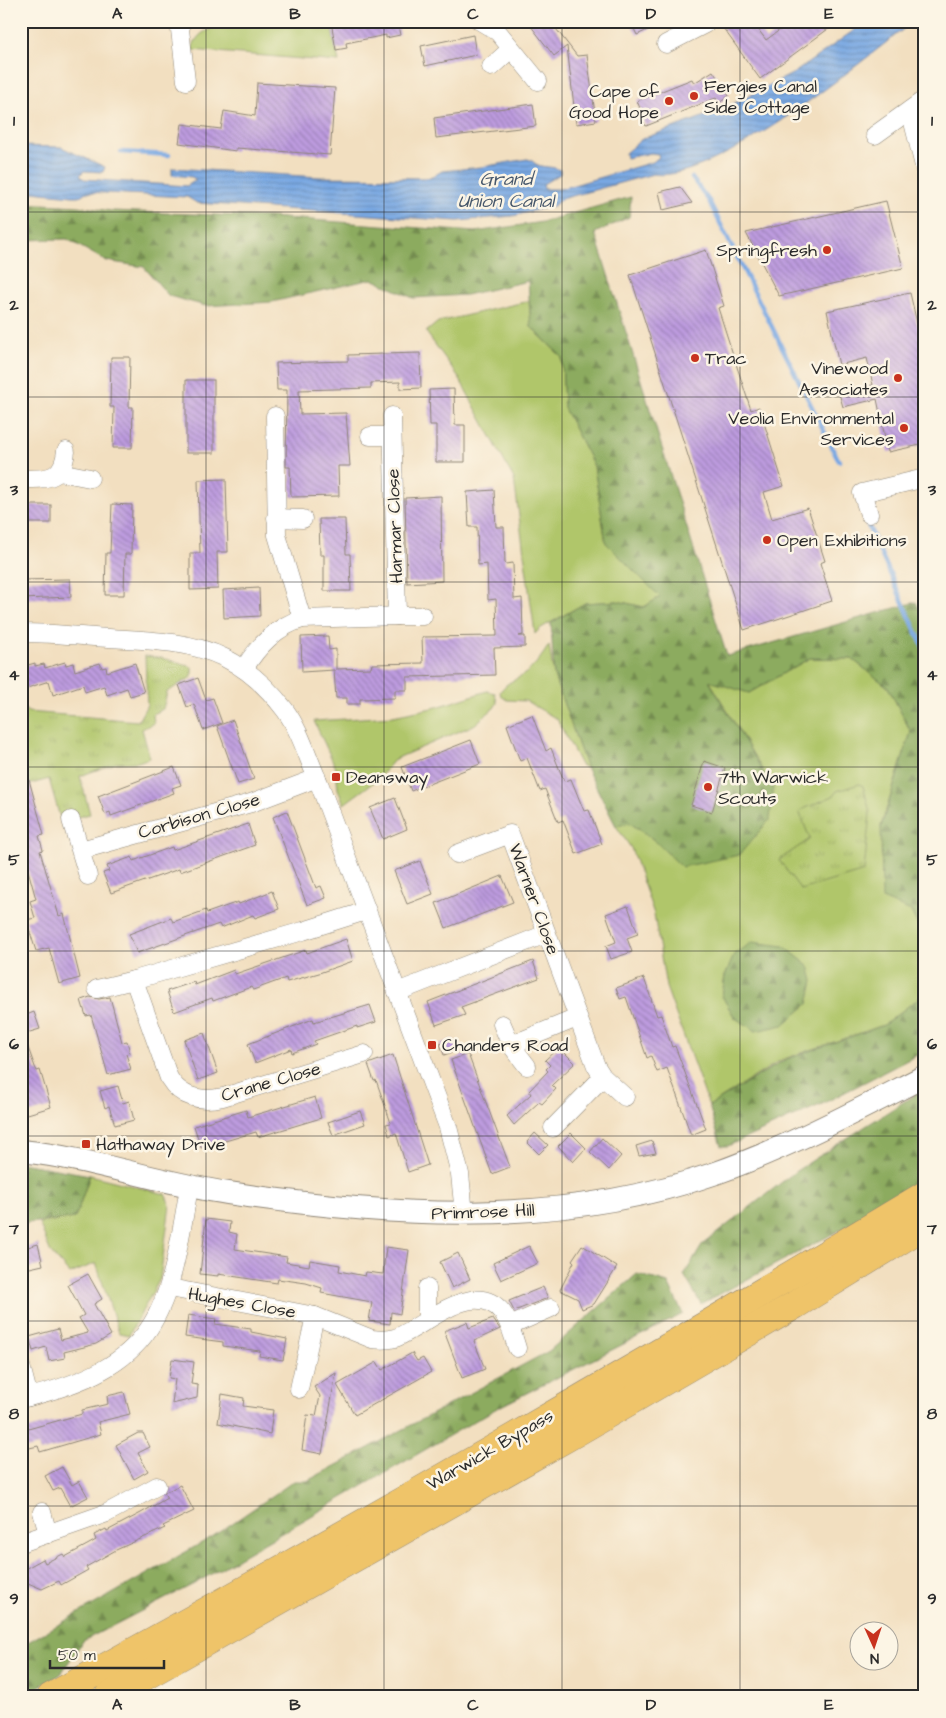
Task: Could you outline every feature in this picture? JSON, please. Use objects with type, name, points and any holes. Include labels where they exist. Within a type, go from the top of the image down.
[{"type":"highway","name":"Warwick Bypass","points":[[51,1697],[172,1631],[560,1410],[925,1196]]},
{"type":"highway","name":"Warwick Bypass","points":[[108,1697],[584,1428],[786,1310],[925,1225]]},
{"type":"street","points":[[179,21],[186,81]]},
{"type":"street","points":[[480,21],[498,32],[538,82]]},
{"type":"street","points":[[666,44],[683,27],[705,24]]},
{"type":"street","points":[[491,67],[511,49]]},
{"type":"street","points":[[876,135],[925,99]]},
{"type":"street","points":[[910,110],[925,170]]},
{"type":"street","points":[[275,416],[276,518],[279,544],[302,619]]},
{"type":"street","name":"Harmar Close","points":[[392,416],[397,616]]},
{"type":"street","points":[[370,436],[392,436]]},
{"type":"street","points":[[21,479],[44,479],[59,472],[64,465],[66,451]]},
{"type":"street","points":[[59,472],[90,478]]},
{"type":"street","points":[[869,514],[862,493],[925,478]]},
{"type":"street","points":[[276,518],[303,519]]},
{"type":"street","points":[[244,669],[258,649],[281,628],[291,622],[302,619],[423,616]]},
{"type":"street","points":[[21,633],[171,643],[202,649],[225,658],[244,669],[262,683],[286,712],[297,730],[316,778],[456,1153],[464,1214]]},
{"type":"street","name":"Corbison Close","points":[[81,850],[252,803],[316,778]]},
{"type":"street","points":[[71,820],[88,876]]},
{"type":"street","name":"Warner Close","points":[[457,854],[510,834],[578,1018],[603,1078],[625,1097]]},
{"type":"street","points":[[97,989],[303,931],[366,911]]},
{"type":"street","points":[[397,992],[546,934]]},
{"type":"street","name":"Crane Close","points":[[134,980],[169,1078],[176,1088],[191,1097],[205,1100],[223,1097],[364,1054]]},
{"type":"street","points":[[511,1045],[578,1018]]},
{"type":"street","points":[[502,1024],[511,1045],[527,1066]]},
{"type":"street","name":"Primrose Hill","points":[[21,1151],[86,1162],[190,1187],[291,1201],[421,1213],[464,1214],[565,1207],[631,1196],[697,1179],[771,1152],[925,1076]]},
{"type":"street","points":[[553,1128],[603,1078]]},
{"type":"street","points":[[21,1366],[25,1398],[83,1381],[126,1356],[157,1317],[170,1288],[182,1238],[190,1187]]},
{"type":"street","name":"Hughes Close","points":[[170,1288],[315,1316],[372,1339],[380,1340],[396,1338],[453,1305],[474,1301],[487,1303],[497,1308],[510,1326],[517,1348]]},
{"type":"street","points":[[427,1320],[428,1288]]},
{"type":"street","points":[[510,1326],[551,1308]]},
{"type":"street","name":"Hughes Close","points":[[299,1389],[315,1316]]},
{"type":"street","points":[[21,1543],[107,1513],[156,1486]]},
{"type":"street","points":[[42,1512],[48,1534]]},
{"type":"green space","points":[[242,21],[330,21],[339,62],[192,50],[199,36],[204,32],[218,26]]},
{"type":"green space","points":[[631,197],[629,217],[595,233],[727,656],[916,602],[925,621],[925,940],[911,911],[882,899],[881,827],[911,732],[888,687],[852,659],[810,658],[749,693],[709,681],[773,788],[770,819],[739,855],[682,867],[654,840],[630,823],[616,826],[587,769],[554,676],[551,623],[585,603],[617,601],[644,607],[660,597],[606,543],[594,466],[564,408],[562,357],[531,327],[528,281],[466,295],[413,298],[372,279],[272,302],[206,306],[169,296],[144,267],[106,261],[67,239],[21,240],[21,203],[78,206],[111,211],[271,217],[475,232],[542,222]]},
{"type":"green space","points":[[529,301],[531,327],[562,357],[564,408],[594,466],[606,543],[660,597],[644,607],[617,601],[585,603],[541,628],[535,634],[514,479],[458,376],[426,332],[438,322]]},
{"type":"green space","points":[[549,645],[554,676],[587,769],[581,765],[557,719],[526,701],[507,700],[501,696],[500,692],[502,689],[508,683],[530,670]]},
{"type":"green space","points":[[145,656],[162,658],[192,667],[192,677],[167,692],[163,709],[153,714],[154,723],[142,729],[150,758],[138,762],[116,763],[80,776],[90,814],[61,821],[49,779],[21,787],[21,709],[28,712],[138,721],[147,705]]},
{"type":"green space","points":[[810,658],[852,659],[888,687],[911,732],[881,826],[911,911],[925,940],[925,993],[884,1025],[781,1060],[709,1106],[666,987],[654,914],[631,848],[616,826],[630,823],[654,840],[773,788],[709,680],[749,693]],"holes":[[[725,976],[735,1018],[722,996]]]},
{"type":"green space","points":[[487,691],[495,693],[497,703],[494,708],[474,725],[395,759],[378,779],[344,804],[338,789],[336,768],[314,721],[393,716],[437,707]]},
{"type":"green space","points":[[859,784],[863,786],[870,812],[864,871],[801,890],[779,860],[810,839],[799,811],[833,796],[837,791]]},
{"type":"green space","points":[[752,942],[784,946],[809,966],[813,981],[808,1004],[783,1025],[756,1031],[735,1018],[722,996],[725,976],[734,955]]},
{"type":"green space","points":[[925,993],[925,1051],[822,1104],[728,1146],[721,1146],[709,1106],[784,1060],[884,1025]]},
{"type":"green space","points":[[925,1088],[925,1178],[857,1221],[701,1304],[684,1275],[703,1244],[796,1171]]},
{"type":"green space","points":[[21,1163],[90,1175],[75,1218],[27,1223],[21,1230]]},
{"type":"green space","points":[[90,1175],[165,1194],[170,1205],[160,1279],[129,1335],[119,1333],[96,1263],[70,1274],[51,1253],[39,1223],[75,1218]]},
{"type":"green space","points":[[637,1274],[668,1283],[683,1314],[497,1408],[194,1584],[83,1641],[60,1675],[21,1696],[21,1646],[212,1537],[294,1481],[307,1481],[549,1351]]},
{"type":"water","name":"Grand Union Canal","points":[[867,21],[914,21],[825,89],[749,141],[713,160],[680,172],[653,174],[561,199],[554,206],[513,216],[458,221],[197,203],[187,197],[86,192],[80,196],[73,196],[21,191],[21,146],[61,147],[105,167],[103,172],[84,171],[80,175],[84,179],[187,186],[196,180],[192,177],[172,175],[172,168],[320,177],[430,178],[442,171],[482,167],[527,159],[541,166],[560,170],[560,174],[543,184],[544,189],[560,189],[653,162],[659,157],[658,154],[651,153],[626,158],[625,153],[642,139],[719,111],[794,73]]},
{"type":"building","points":[[355,21],[397,21],[400,35],[386,38],[386,35],[346,43],[347,48],[336,50],[332,27]]},
{"type":"building","points":[[527,21],[550,21],[577,56],[587,55],[596,121],[576,124],[567,46],[554,56]]},
{"type":"building","points":[[630,21],[666,21],[637,35]]},
{"type":"building","points":[[718,21],[752,21],[766,40],[792,21],[839,21],[760,79]]},
{"type":"building","points":[[473,35],[476,55],[425,66],[421,46]]},
{"type":"building","name":"Cape of Good Hope","points":[[713,71],[729,96],[719,103],[716,98],[646,126],[638,114],[642,113],[637,101],[692,79],[694,83]]},
{"type":"building","points":[[257,83],[335,88],[330,155],[236,148],[236,151],[179,143],[182,124],[221,129],[224,111],[255,116]]},
{"type":"building","points":[[533,104],[536,126],[436,138],[434,118]]},
{"type":"building","points":[[680,187],[692,203],[663,210],[659,192]]},
{"type":"building","name":"Springfresh","points":[[886,201],[903,268],[779,296],[746,233]]},
{"type":"building","name":"Trac","points":[[706,250],[724,306],[718,308],[751,410],[759,407],[784,486],[764,492],[772,519],[808,508],[825,561],[820,563],[832,601],[744,630],[630,275]]},
{"type":"building","points":[[910,293],[925,358],[925,444],[888,452],[877,399],[843,407],[839,393],[873,385],[867,358],[839,365],[827,311]]},
{"type":"building","points":[[420,353],[421,388],[400,389],[400,382],[371,383],[371,388],[299,390],[300,414],[346,413],[350,466],[338,466],[339,496],[291,497],[290,467],[286,467],[287,390],[277,390],[276,363],[348,361],[348,355]]},
{"type":"building","points":[[111,357],[130,357],[129,407],[133,407],[132,448],[113,448],[114,407],[110,407]]},
{"type":"building","points":[[186,380],[214,380],[214,453],[186,453]]},
{"type":"building","points":[[454,389],[455,425],[465,425],[465,462],[436,462],[436,425],[430,425],[429,390]]},
{"type":"building","points":[[226,479],[228,552],[217,552],[218,589],[190,590],[190,553],[200,553],[198,480]]},
{"type":"building","points":[[494,490],[496,527],[504,527],[505,564],[513,563],[514,599],[522,598],[523,635],[519,636],[525,636],[525,647],[494,648],[495,675],[407,677],[407,690],[395,690],[395,698],[360,699],[360,704],[347,704],[347,698],[336,698],[334,670],[302,672],[301,637],[328,636],[329,650],[336,649],[336,669],[371,668],[372,664],[423,663],[422,637],[497,636],[496,599],[488,600],[487,564],[478,565],[477,527],[469,527],[467,492]]},
{"type":"building","points":[[441,496],[442,581],[407,583],[405,498]]},
{"type":"building","points":[[112,504],[132,505],[131,554],[125,554],[124,595],[105,595],[106,553],[110,553]]},
{"type":"building","points":[[21,505],[51,505],[51,523],[21,523]]},
{"type":"building","points":[[319,519],[345,519],[346,554],[350,554],[351,591],[324,591],[324,555],[320,555]]},
{"type":"building","points":[[70,579],[71,597],[21,599],[21,580]]},
{"type":"building","points":[[259,588],[260,616],[224,618],[223,590]]},
{"type":"building","points":[[65,662],[66,665],[73,663],[75,671],[100,663],[102,668],[106,667],[107,672],[135,663],[144,692],[130,696],[127,688],[107,695],[104,686],[85,692],[83,685],[53,695],[49,681],[21,690],[21,667],[35,663],[35,666],[44,664],[45,668]]},
{"type":"building","points":[[198,678],[206,700],[213,698],[222,723],[203,730],[194,704],[187,707],[179,685]]},
{"type":"building","points":[[532,715],[546,751],[551,748],[564,781],[571,779],[584,811],[589,810],[602,844],[576,854],[563,820],[558,822],[545,789],[540,791],[527,758],[520,761],[507,725]]},
{"type":"building","points":[[233,720],[254,779],[238,784],[217,726]]},
{"type":"building","points":[[471,740],[480,764],[411,791],[402,767]]},
{"type":"building","name":"7th Warwick Scouts","points":[[704,761],[725,768],[712,812],[691,805]]},
{"type":"building","points":[[25,765],[44,835],[39,836],[43,850],[40,851],[59,916],[64,914],[80,978],[59,984],[49,948],[36,951],[26,920],[35,918],[30,901],[36,899],[21,845],[21,841],[26,840],[21,823],[21,766]]},
{"type":"building","points":[[174,767],[181,785],[172,788],[174,793],[111,816],[110,812],[105,814],[98,796]]},
{"type":"building","points":[[395,798],[407,829],[383,839],[370,808]]},
{"type":"building","points":[[287,811],[316,888],[321,886],[326,898],[307,905],[273,817]]},
{"type":"building","points":[[248,824],[255,845],[180,872],[179,869],[111,893],[103,873],[109,871],[107,866],[132,857],[133,861],[172,847],[173,850]]},
{"type":"building","points":[[420,861],[433,894],[407,904],[394,871]]},
{"type":"building","points":[[502,876],[513,902],[446,928],[436,903]]},
{"type":"building","points":[[272,891],[279,909],[255,918],[253,915],[221,928],[219,924],[137,953],[129,934],[171,918],[173,922],[206,910],[207,913],[238,902],[239,904]]},
{"type":"building","points":[[628,906],[638,934],[627,938],[632,952],[611,959],[606,946],[616,942],[606,914]]},
{"type":"building","points":[[346,939],[353,961],[287,982],[286,978],[253,990],[251,987],[213,1001],[212,998],[174,1012],[167,991],[194,982],[195,985],[234,970],[235,974],[306,950],[307,953]]},
{"type":"building","points":[[533,961],[539,978],[461,1007],[465,1015],[436,1025],[428,1002]]},
{"type":"building","points":[[644,978],[657,1016],[661,1015],[672,1047],[675,1046],[706,1129],[691,1135],[667,1068],[657,1072],[651,1056],[647,1058],[626,997],[620,999],[616,988]]},
{"type":"building","points":[[90,997],[99,999],[110,997],[122,1042],[127,1041],[130,1053],[126,1054],[131,1069],[108,1075],[91,1015],[86,1016],[81,1000]]},
{"type":"building","points":[[370,1005],[376,1022],[357,1028],[357,1026],[314,1041],[316,1044],[292,1053],[291,1049],[255,1063],[248,1044],[313,1019],[314,1022]]},
{"type":"building","points":[[34,1012],[40,1029],[23,1034],[35,1067],[37,1071],[40,1070],[51,1107],[21,1116],[21,1017]]},
{"type":"building","points":[[204,1033],[218,1073],[198,1080],[184,1040]]},
{"type":"building","points":[[453,1039],[458,1050],[444,1055],[440,1044]]},
{"type":"building","points":[[559,1047],[575,1063],[552,1085],[556,1089],[542,1104],[539,1102],[514,1125],[507,1116],[531,1094],[529,1091],[548,1071],[546,1069],[550,1065],[545,1060]]},
{"type":"building","points":[[468,1054],[510,1167],[492,1174],[451,1060]]},
{"type":"building","points":[[393,1055],[428,1165],[408,1172],[396,1133],[389,1136],[386,1124],[391,1123],[376,1080],[374,1081],[368,1064]]},
{"type":"building","points":[[118,1086],[123,1103],[129,1101],[134,1120],[115,1125],[109,1106],[105,1108],[100,1091]]},
{"type":"building","points":[[315,1097],[321,1118],[258,1137],[256,1132],[201,1148],[194,1126],[246,1110],[248,1117]]},
{"type":"building","points":[[360,1111],[365,1124],[333,1135],[328,1122]]},
{"type":"building","points":[[535,1133],[548,1145],[539,1154],[527,1142]]},
{"type":"building","points":[[571,1133],[586,1148],[573,1162],[558,1146]]},
{"type":"building","points":[[602,1138],[621,1156],[609,1170],[590,1152]]},
{"type":"building","points":[[652,1141],[656,1153],[639,1156],[636,1146]]},
{"type":"building","points":[[206,1219],[230,1222],[229,1232],[237,1234],[235,1249],[287,1257],[286,1262],[309,1266],[310,1260],[340,1265],[339,1271],[365,1276],[366,1272],[383,1274],[386,1247],[409,1250],[400,1314],[391,1312],[390,1324],[369,1321],[372,1302],[321,1293],[322,1288],[306,1283],[278,1279],[277,1283],[218,1274],[218,1276],[200,1274]]},
{"type":"building","points":[[38,1244],[43,1265],[21,1270],[21,1249]]},
{"type":"building","points":[[582,1245],[617,1267],[594,1304],[582,1309],[578,1299],[560,1290],[574,1262],[572,1260]]},
{"type":"building","points":[[529,1246],[538,1263],[501,1280],[493,1263]]},
{"type":"building","points":[[458,1253],[470,1279],[452,1288],[440,1262]]},
{"type":"building","points":[[88,1274],[102,1299],[94,1304],[111,1335],[96,1344],[64,1352],[65,1358],[49,1361],[46,1347],[33,1351],[29,1337],[58,1329],[61,1340],[88,1333],[79,1318],[84,1315],[68,1285]]},
{"type":"building","points":[[543,1287],[548,1298],[514,1311],[509,1301]]},
{"type":"building","points":[[188,1315],[216,1319],[215,1324],[251,1329],[251,1332],[287,1339],[283,1360],[259,1356],[260,1351],[223,1346],[223,1342],[185,1337]]},
{"type":"building","points":[[493,1319],[500,1329],[474,1341],[485,1369],[462,1378],[444,1331],[467,1322],[469,1328]]},
{"type":"building","points":[[412,1353],[417,1361],[423,1358],[431,1372],[355,1415],[337,1385],[377,1362],[382,1370]]},
{"type":"building","points":[[172,1359],[194,1362],[191,1384],[198,1385],[197,1398],[172,1404],[175,1379],[169,1378]]},
{"type":"building","points":[[336,1373],[322,1454],[302,1450],[307,1415],[316,1416],[320,1396],[314,1387]]},
{"type":"building","points":[[124,1392],[130,1414],[98,1422],[101,1434],[40,1452],[38,1446],[21,1450],[21,1431],[82,1414],[82,1410],[108,1404],[107,1396]]},
{"type":"building","points":[[222,1394],[244,1398],[243,1406],[273,1410],[270,1434],[218,1423]]},
{"type":"building","points":[[138,1433],[143,1433],[150,1447],[138,1453],[148,1471],[134,1479],[116,1445]]},
{"type":"building","points":[[62,1467],[72,1485],[79,1481],[88,1497],[70,1506],[60,1488],[53,1491],[45,1476]]},
{"type":"building","points":[[180,1485],[194,1511],[163,1526],[165,1528],[116,1550],[86,1567],[88,1570],[61,1585],[59,1581],[42,1589],[21,1580],[21,1571],[43,1559],[45,1563],[63,1554],[65,1557],[96,1540],[94,1535],[106,1529],[107,1531],[167,1498],[164,1493]]},
{"type":"waterway","points":[[121,152],[169,155]]},
{"type":"waterway","points":[[692,178],[709,201],[839,461]]},
{"type":"waterway","points":[[868,525],[925,651]]},
{"type":"place","name":"Fergies Canal Side Cottage","points":[[694,96]]},
{"type":"place","name":"Cape of Good Hope","points":[[669,101]]},
{"type":"place","name":"Springfresh","points":[[827,250]]},
{"type":"place","name":"Trac","points":[[695,358]]},
{"type":"place","name":"Vinewood Associates","points":[[898,378]]},
{"type":"place","name":"Veolia Environmental Services","points":[[904,428]]},
{"type":"place","name":"Open Exhibitions","points":[[767,540]]},
{"type":"place","name":"Deansway","points":[[336,777]]},
{"type":"place","name":"7th Warwick Scouts","points":[[708,787]]},
{"type":"place","name":"Chanders Road","points":[[432,1045]]},
{"type":"place","name":"Hathaway Drive","points":[[86,1144]]}]
